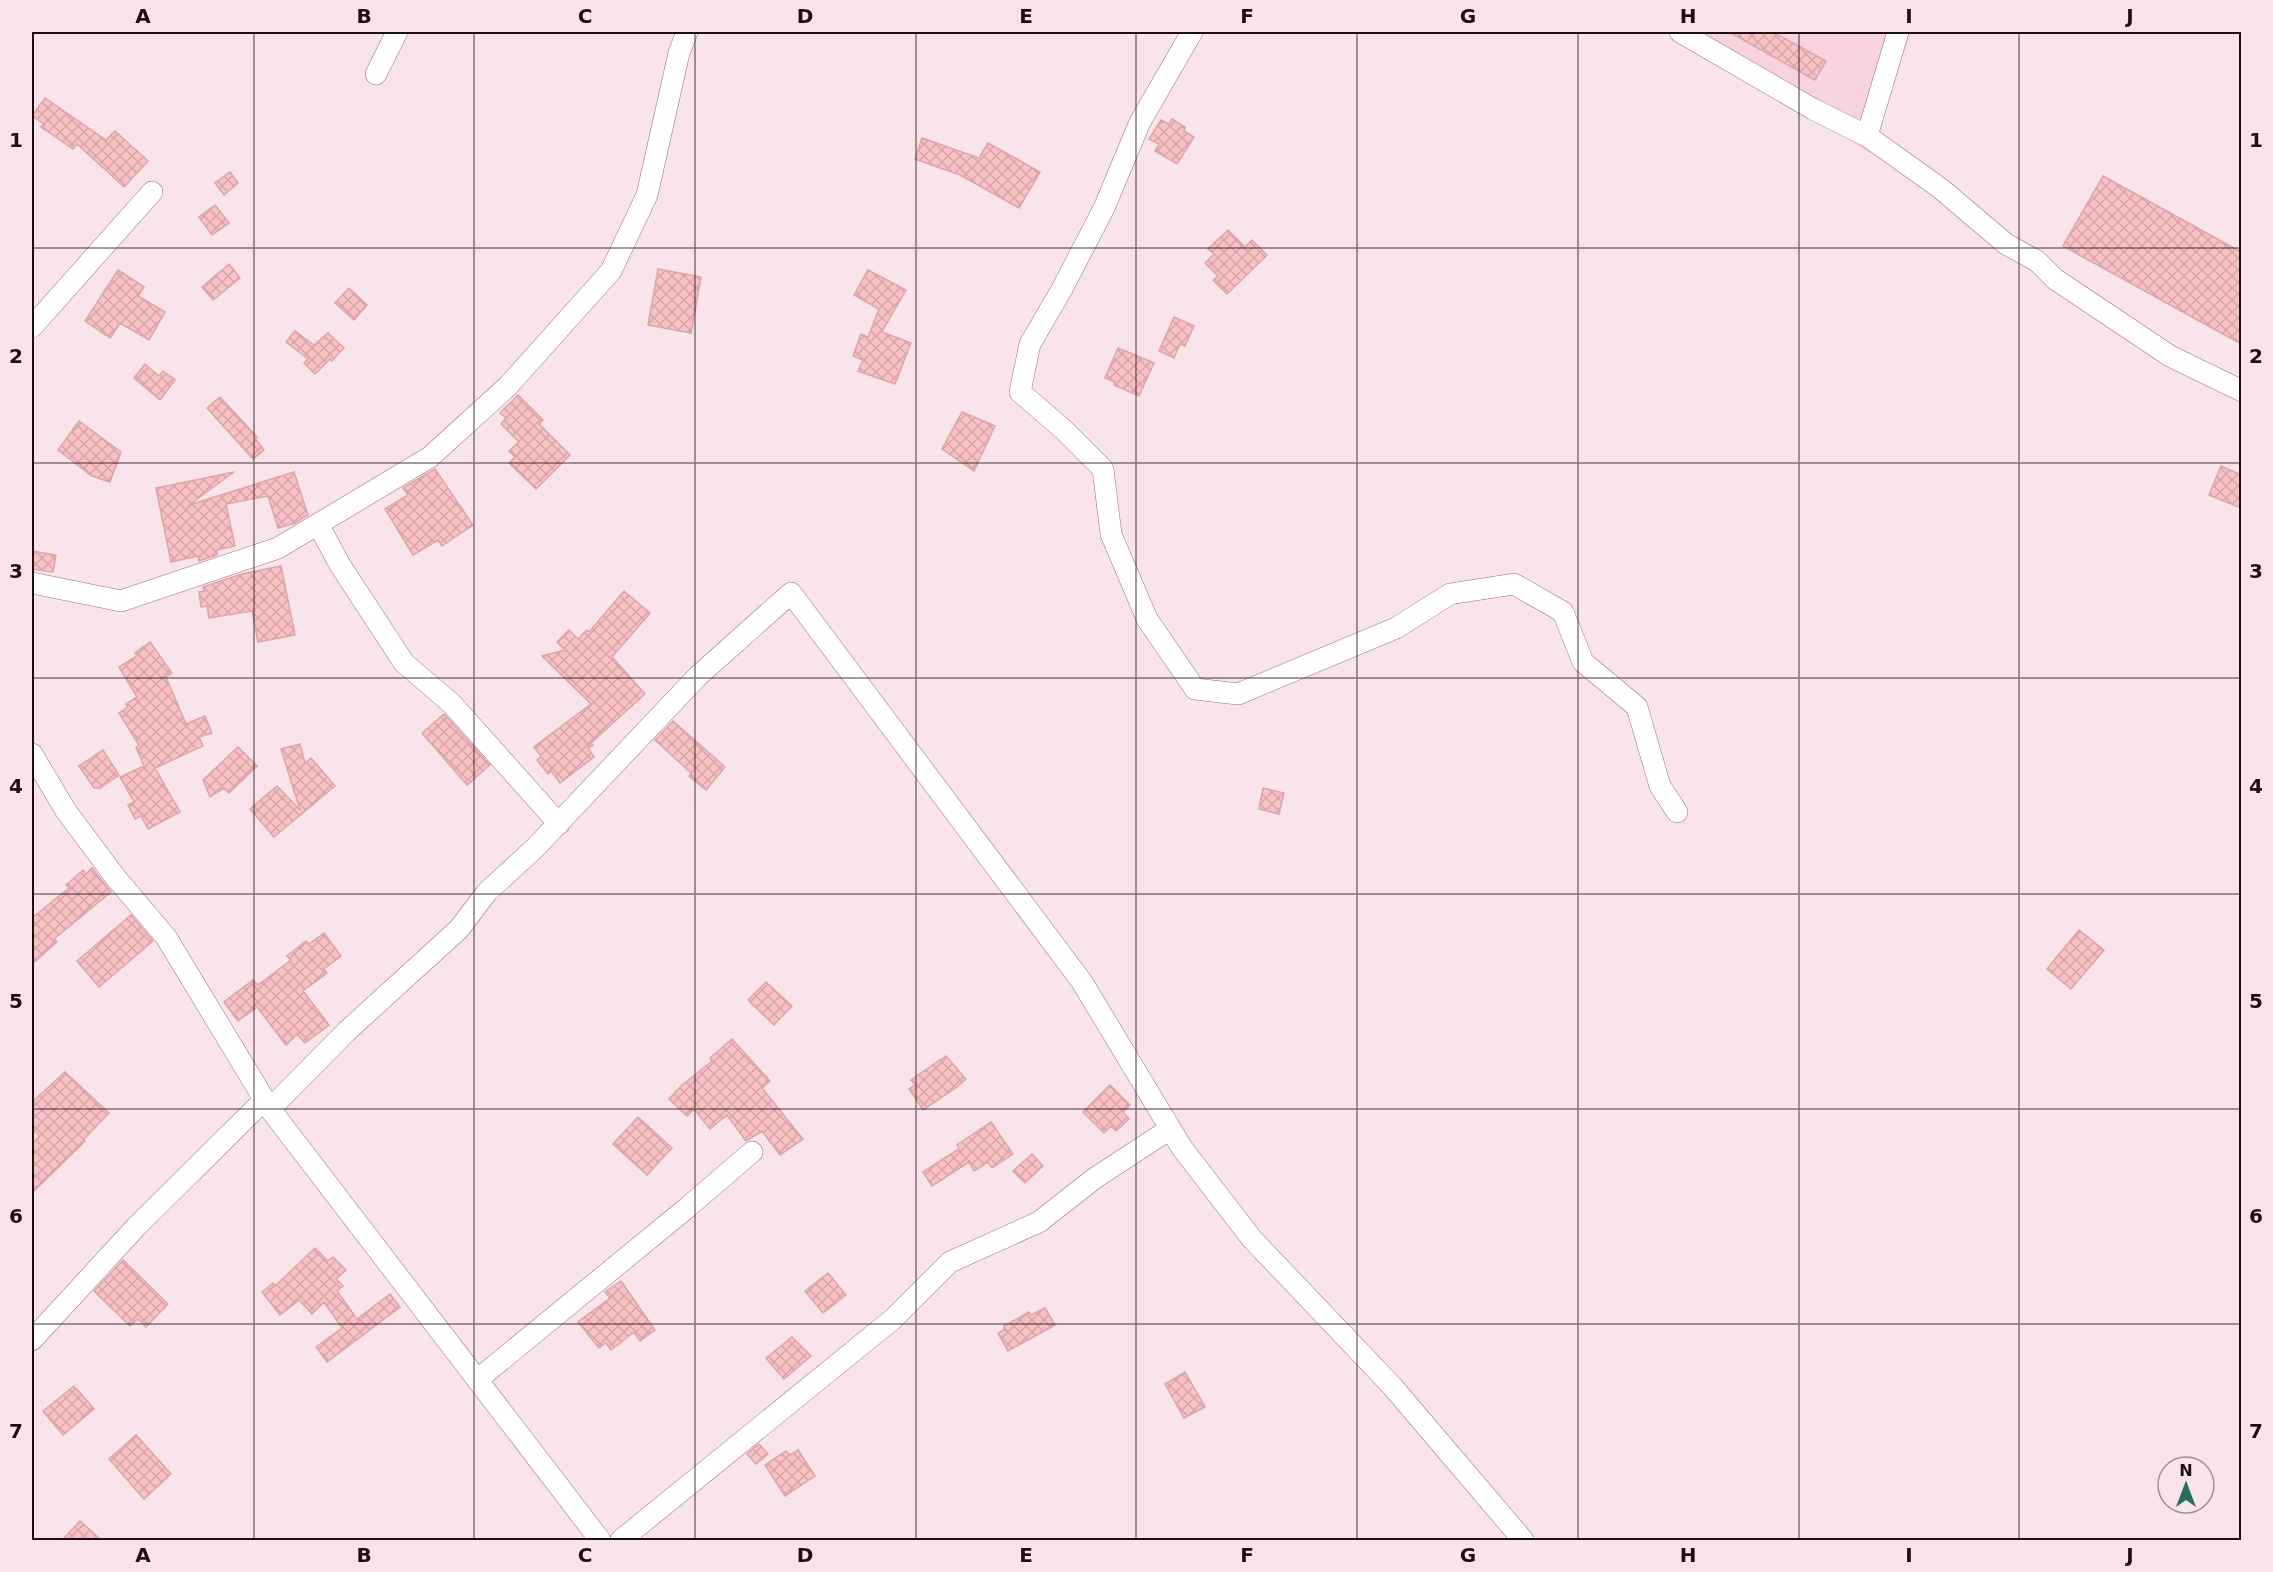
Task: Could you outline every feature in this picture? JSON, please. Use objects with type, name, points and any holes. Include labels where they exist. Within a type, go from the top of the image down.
[{"type":"street","points":[[376,74],[397,32]]},
{"type":"street","points":[[32,583],[121,601],[278,548],[430,457],[508,386],[611,271],[646,195],[679,53],[687,32]]},
{"type":"street","points":[[1192,32],[1140,122],[1104,208],[1062,289],[1030,344],[1020,392],[1064,430],[1103,469],[1111,534],[1146,619],[1195,689],[1238,694],[1396,628],[1450,594],[1514,584],[1563,612],[1583,662],[1637,707],[1660,786],[1677,812]]},
{"type":"street","points":[[1680,32],[1813,109],[1868,136],[1940,188],[2006,244],[2037,261],[2055,279],[2170,356],[2241,391]]},
{"type":"street","points":[[1868,136],[1898,32]]},
{"type":"street","points":[[32,327],[152,192]]},
{"type":"street","points":[[318,525],[340,565],[404,663],[452,704],[559,824]]},
{"type":"street","points":[[32,1340],[136,1227],[459,929],[487,892],[559,824],[698,676],[791,593],[1082,982],[1182,1148],[1252,1239],[1392,1386],[1523,1540]]},
{"type":"street","points":[[32,754],[66,811],[116,878],[166,937],[267,1105],[600,1540]]},
{"type":"street","points":[[621,1540],[893,1319],[950,1262],[1039,1221],[1095,1178],[1170,1129]]},
{"type":"street","points":[[477,1380],[688,1208],[752,1152]]},
{"type":"shaded area","points":[[1693,32],[1911,32],[1870,154]]},
{"type":"building","points":[[1729,32],[1773,32],[1826,61],[1815,80]]},
{"type":"building","points":[[45,98],[106,140],[115,131],[148,161],[124,187],[77,144],[73,149],[41,127],[44,124],[32,116]]},
{"type":"building","points":[[1172,119],[1185,127],[1184,131],[1194,137],[1177,164],[1155,151],[1159,144],[1149,139],[1161,120],[1169,124]]},
{"type":"building","points":[[922,138],[979,158],[988,143],[1040,172],[1019,208],[960,175],[915,159]]},
{"type":"building","points":[[230,172],[238,183],[224,195],[215,183]]},
{"type":"building","points":[[2103,176],[2241,252],[2241,344],[2063,246]]},
{"type":"building","points":[[215,205],[229,223],[212,235],[199,217]]},
{"type":"building","points":[[1228,230],[1245,247],[1252,240],[1267,255],[1227,294],[1213,280],[1218,276],[1205,263],[1214,254],[1208,249]]},
{"type":"building","points":[[229,264],[240,278],[213,300],[202,287]]},
{"type":"building","points":[[658,269],[701,277],[691,333],[648,325]]},
{"type":"building","points":[[118,270],[144,287],[138,296],[165,312],[149,340],[120,323],[110,338],[85,321]]},
{"type":"building","points":[[868,270],[906,290],[882,332],[911,343],[895,384],[858,371],[863,360],[853,356],[861,334],[868,337],[879,309],[854,295]]},
{"type":"building","points":[[349,288],[367,305],[354,320],[335,303]]},
{"type":"building","points":[[1174,317],[1194,326],[1185,346],[1180,344],[1174,358],[1159,351]]},
{"type":"building","points":[[295,331],[314,345],[328,333],[344,348],[315,374],[304,363],[308,359],[286,342]]},
{"type":"building","points":[[1118,348],[1154,363],[1139,396],[1114,385],[1115,382],[1105,378]]},
{"type":"building","points":[[145,364],[159,376],[163,371],[175,380],[160,400],[134,378]]},
{"type":"building","points":[[518,395],[543,420],[539,424],[570,455],[536,489],[509,463],[515,457],[509,451],[519,442],[501,424],[506,418],[500,413]]},
{"type":"building","points":[[220,397],[257,437],[255,438],[264,450],[253,459],[207,408]]},
{"type":"building","points":[[962,412],[995,426],[974,471],[942,449]]},
{"type":"building","points":[[79,421],[121,452],[110,482],[92,476],[58,450]]},
{"type":"building","points":[[2221,466],[2241,475],[2241,508],[2209,495]]},
{"type":"building","points":[[435,469],[473,525],[442,546],[438,540],[413,555],[385,509],[408,495],[403,488]]},
{"type":"building","points":[[234,472],[189,505],[294,472],[308,515],[295,523],[278,528],[268,496],[226,504],[235,546],[217,550],[217,555],[199,561],[198,556],[171,562],[156,488]]},
{"type":"building","points":[[32,551],[56,555],[53,572],[32,569]]},
{"type":"building","points":[[281,566],[295,635],[258,642],[252,611],[209,618],[207,606],[201,607],[199,592],[204,591],[203,587],[242,574]]},
{"type":"building","points":[[624,591],[650,613],[612,657],[645,694],[591,743],[593,745],[588,748],[594,757],[560,783],[551,771],[548,774],[537,760],[541,756],[534,747],[591,704],[542,656],[565,650],[557,642],[569,630],[578,639],[587,630],[589,632]]},
{"type":"building","points":[[150,642],[172,673],[166,677],[186,724],[205,716],[212,733],[199,737],[203,746],[155,768],[180,812],[148,829],[141,816],[135,819],[128,805],[134,802],[120,777],[144,766],[136,747],[139,745],[119,713],[128,707],[126,704],[137,697],[119,667],[137,656],[135,653]]},
{"type":"building","points":[[444,714],[490,765],[467,785],[422,733]]},
{"type":"building","points":[[673,721],[725,767],[706,790],[689,776],[691,773],[655,740]]},
{"type":"building","points":[[300,744],[305,763],[311,758],[335,786],[274,837],[250,809],[277,786],[300,810],[281,749]]},
{"type":"building","points":[[238,747],[257,766],[229,793],[224,788],[210,797],[203,780]]},
{"type":"building","points":[[103,750],[119,775],[100,788],[94,788],[79,766]]},
{"type":"building","points":[[1263,788],[1284,793],[1279,814],[1259,809]]},
{"type":"building","points":[[92,868],[111,892],[54,939],[57,942],[32,964],[32,918],[69,888],[66,885],[83,870],[86,874]]},
{"type":"building","points":[[131,915],[153,941],[99,987],[77,961]]},
{"type":"building","points":[[2079,930],[2104,950],[2071,989],[2047,969]]},
{"type":"building","points":[[324,933],[341,956],[324,969],[327,973],[303,991],[329,1025],[305,1043],[297,1034],[286,1045],[257,1007],[238,1021],[224,1002],[253,980],[258,985],[291,960],[287,956],[306,941],[309,944]]},
{"type":"building","points":[[766,982],[792,1006],[774,1025],[748,1000]]},
{"type":"building","points":[[732,1039],[770,1081],[762,1088],[803,1139],[780,1155],[762,1131],[746,1141],[727,1115],[710,1129],[694,1109],[687,1116],[669,1099],[712,1061],[710,1058]]},
{"type":"building","points":[[946,1056],[966,1079],[923,1110],[909,1089],[915,1085],[911,1080]]},
{"type":"building","points":[[65,1072],[109,1113],[84,1139],[85,1141],[32,1193],[32,1144],[39,1136],[32,1128],[32,1102]]},
{"type":"building","points":[[1110,1085],[1130,1105],[1123,1112],[1129,1119],[1116,1131],[1111,1126],[1104,1133],[1083,1112]]},
{"type":"building","points":[[638,1117],[672,1148],[647,1175],[613,1144]]},
{"type":"building","points":[[991,1122],[1013,1154],[992,1168],[988,1162],[974,1171],[969,1162],[932,1186],[923,1172],[959,1149],[957,1145]]},
{"type":"building","points":[[1032,1154],[1043,1166],[1025,1183],[1013,1171]]},
{"type":"building","points":[[315,1248],[328,1261],[333,1257],[346,1270],[336,1279],[343,1286],[337,1291],[357,1319],[390,1294],[400,1307],[327,1362],[316,1347],[342,1328],[324,1302],[312,1314],[299,1300],[280,1315],[262,1292],[273,1283],[275,1286]]},
{"type":"building","points":[[123,1260],[168,1304],[146,1327],[138,1319],[130,1326],[94,1291]]},
{"type":"building","points":[[828,1273],[846,1295],[823,1313],[805,1291]]},
{"type":"building","points":[[621,1281],[655,1330],[640,1341],[634,1332],[611,1350],[606,1343],[599,1348],[578,1322],[610,1298],[605,1292]]},
{"type":"building","points":[[1045,1308],[1055,1325],[1008,1351],[998,1333],[1004,1330],[1004,1326],[1029,1312],[1031,1315]]},
{"type":"building","points":[[792,1337],[811,1356],[784,1379],[766,1358]]},
{"type":"building","points":[[1185,1372],[1205,1407],[1184,1418],[1165,1384]]},
{"type":"building","points":[[74,1386],[94,1409],[63,1435],[43,1411]]},
{"type":"building","points":[[136,1435],[171,1474],[144,1499],[109,1459]]},
{"type":"building","points":[[759,1444],[768,1454],[756,1464],[747,1454]]},
{"type":"building","points":[[798,1450],[815,1476],[785,1496],[765,1465],[786,1451],[790,1455]]},
{"type":"building","points":[[80,1521],[101,1540],[62,1540]]}]
